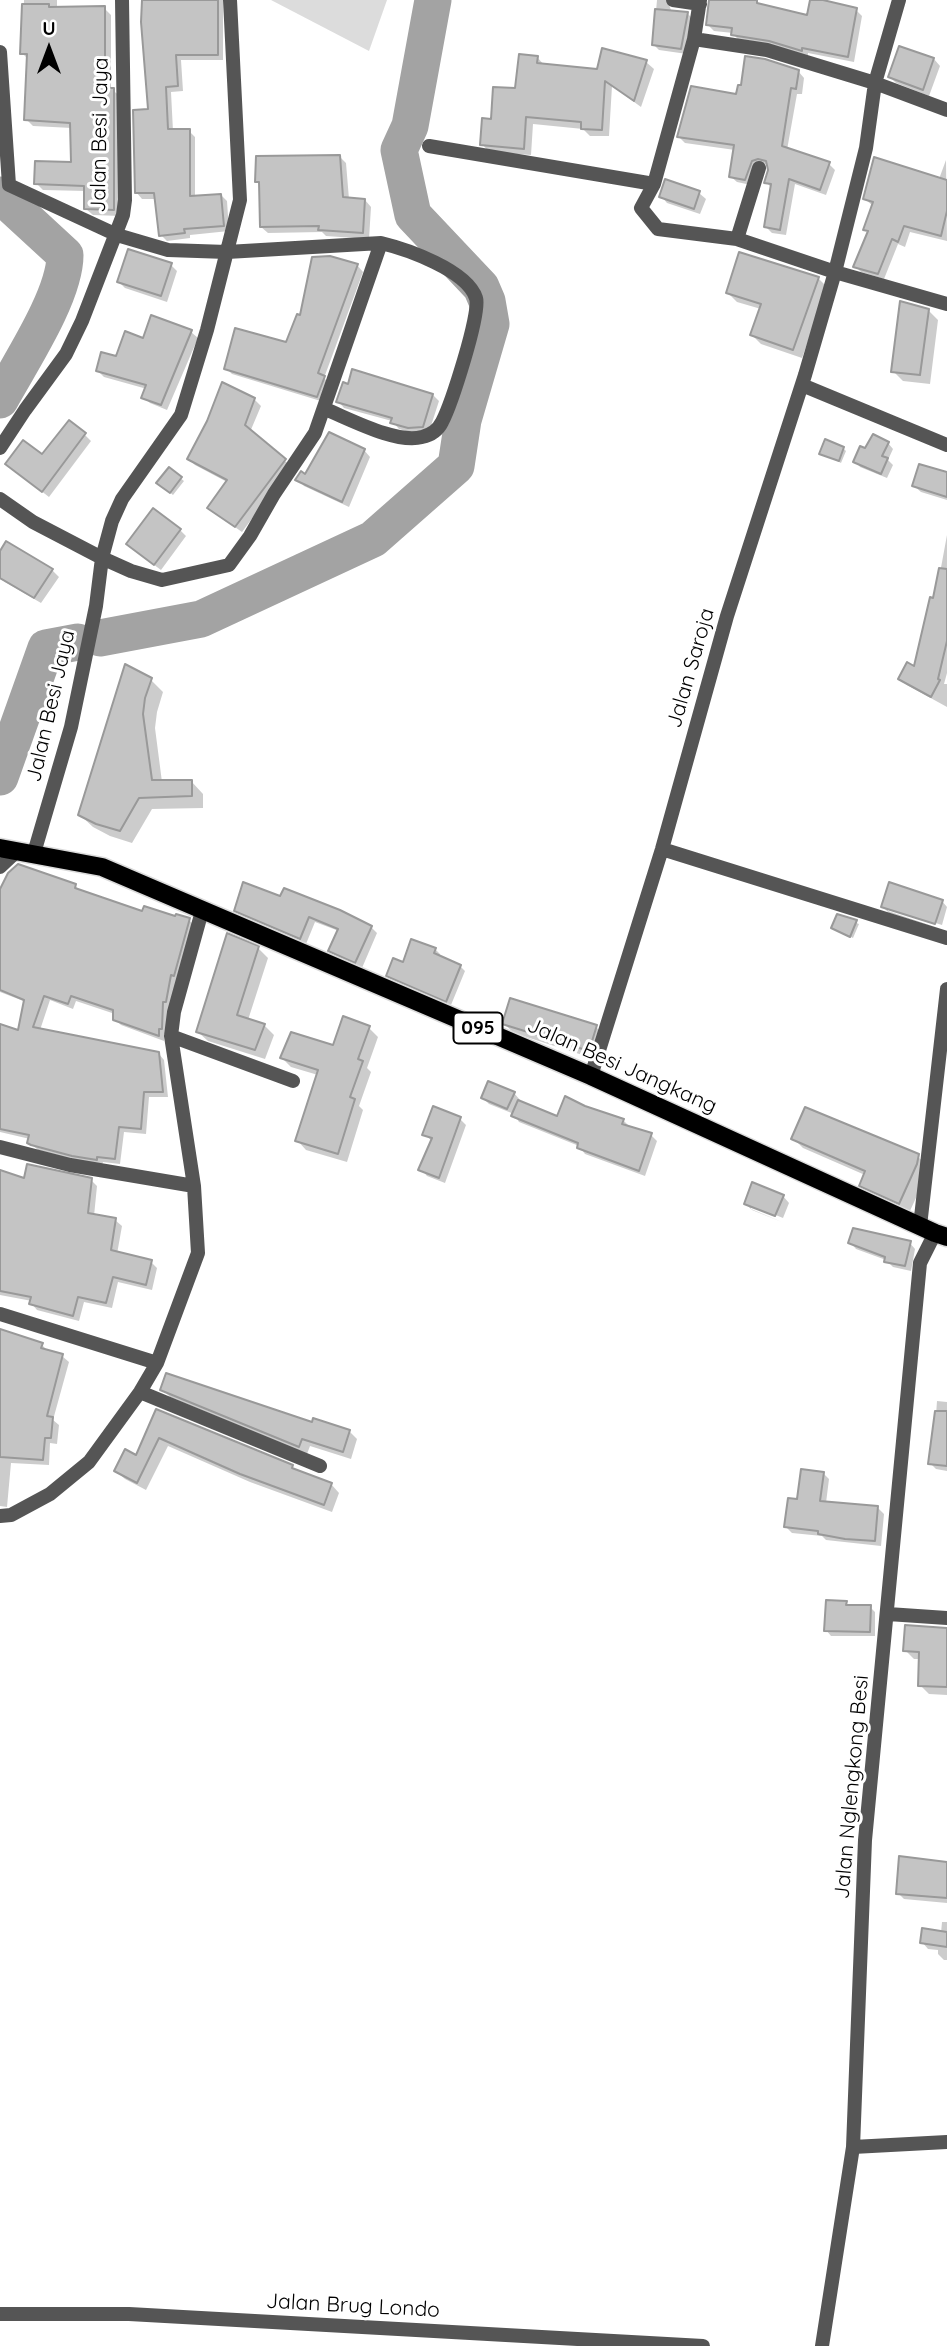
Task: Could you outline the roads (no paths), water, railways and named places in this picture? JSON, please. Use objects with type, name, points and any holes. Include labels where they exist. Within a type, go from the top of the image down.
[{"type":"main road","name":"Jalan Besi Jangkang","points":[[17,851],[102,867],[591,1076],[934,1232]]},
{"type":"street","name":"Jalan Besi Jaya","points":[[0,448],[66,355],[117,235],[125,200],[122,0]]},
{"type":"street","name":"Jalan Besi Jaya","points":[[17,851],[71,727],[96,606],[102,558],[112,522],[122,499],[181,415],[227,252],[240,200],[230,0]]},
{"type":"street","points":[[673,0],[700,2],[694,38],[654,184],[641,208],[658,229],[737,239],[835,272],[947,304]]},
{"type":"street","name":"Jalan Saroja","points":[[591,1076],[662,849],[727,616],[835,272],[866,148],[876,83],[899,0]]},
{"type":"street","points":[[694,38],[766,50],[876,83],[947,110]]},
{"type":"street","points":[[0,52],[9,185],[117,235],[168,250],[227,252],[381,243],[403,248],[451,271],[471,288],[477,299],[472,329],[444,415],[433,433],[407,439],[325,409]]},
{"type":"street","points":[[429,146],[654,184]]},
{"type":"street","points":[[737,239],[759,168]]},
{"type":"street","points":[[0,499],[33,523],[102,558],[131,571],[162,580],[229,565],[315,433],[381,243]]},
{"type":"street","points":[[802,384],[947,445]]},
{"type":"street","points":[[662,849],[947,938]]},
{"type":"street","points":[[0,867],[17,851]]},
{"type":"street","points":[[0,1516],[11,1515],[50,1494],[89,1462],[140,1392],[157,1363],[198,1254],[194,1186],[171,1036],[174,1012],[202,911]]},
{"type":"street","name":"Jalan Nglengkong Besi","points":[[822,2346],[853,2147],[865,1840],[920,1263],[934,1232],[947,989]]},
{"type":"street","points":[[171,1036],[293,1081]]},
{"type":"street","points":[[0,1147],[70,1165],[194,1186]]},
{"type":"street","points":[[0,1314],[157,1363]]},
{"type":"street","points":[[140,1392],[320,1466]]},
{"type":"street","points":[[888,1614],[947,1618]]},
{"type":"street","points":[[853,2147],[947,2142]]},
{"type":"street","name":"Jalan Brug Londo","points":[[0,2314],[129,2314],[704,2346]]},
{"type":"waterway","points":[[100,638],[201,619],[373,539],[456,466],[463,420],[491,324],[487,301],[481,287],[413,215],[399,150],[410,126],[433,0]]},
{"type":"waterway","points":[[0,195],[65,255],[58,290],[50,309],[0,400]]},
{"type":"waterway","points":[[0,777],[46,648],[78,642]]}]
